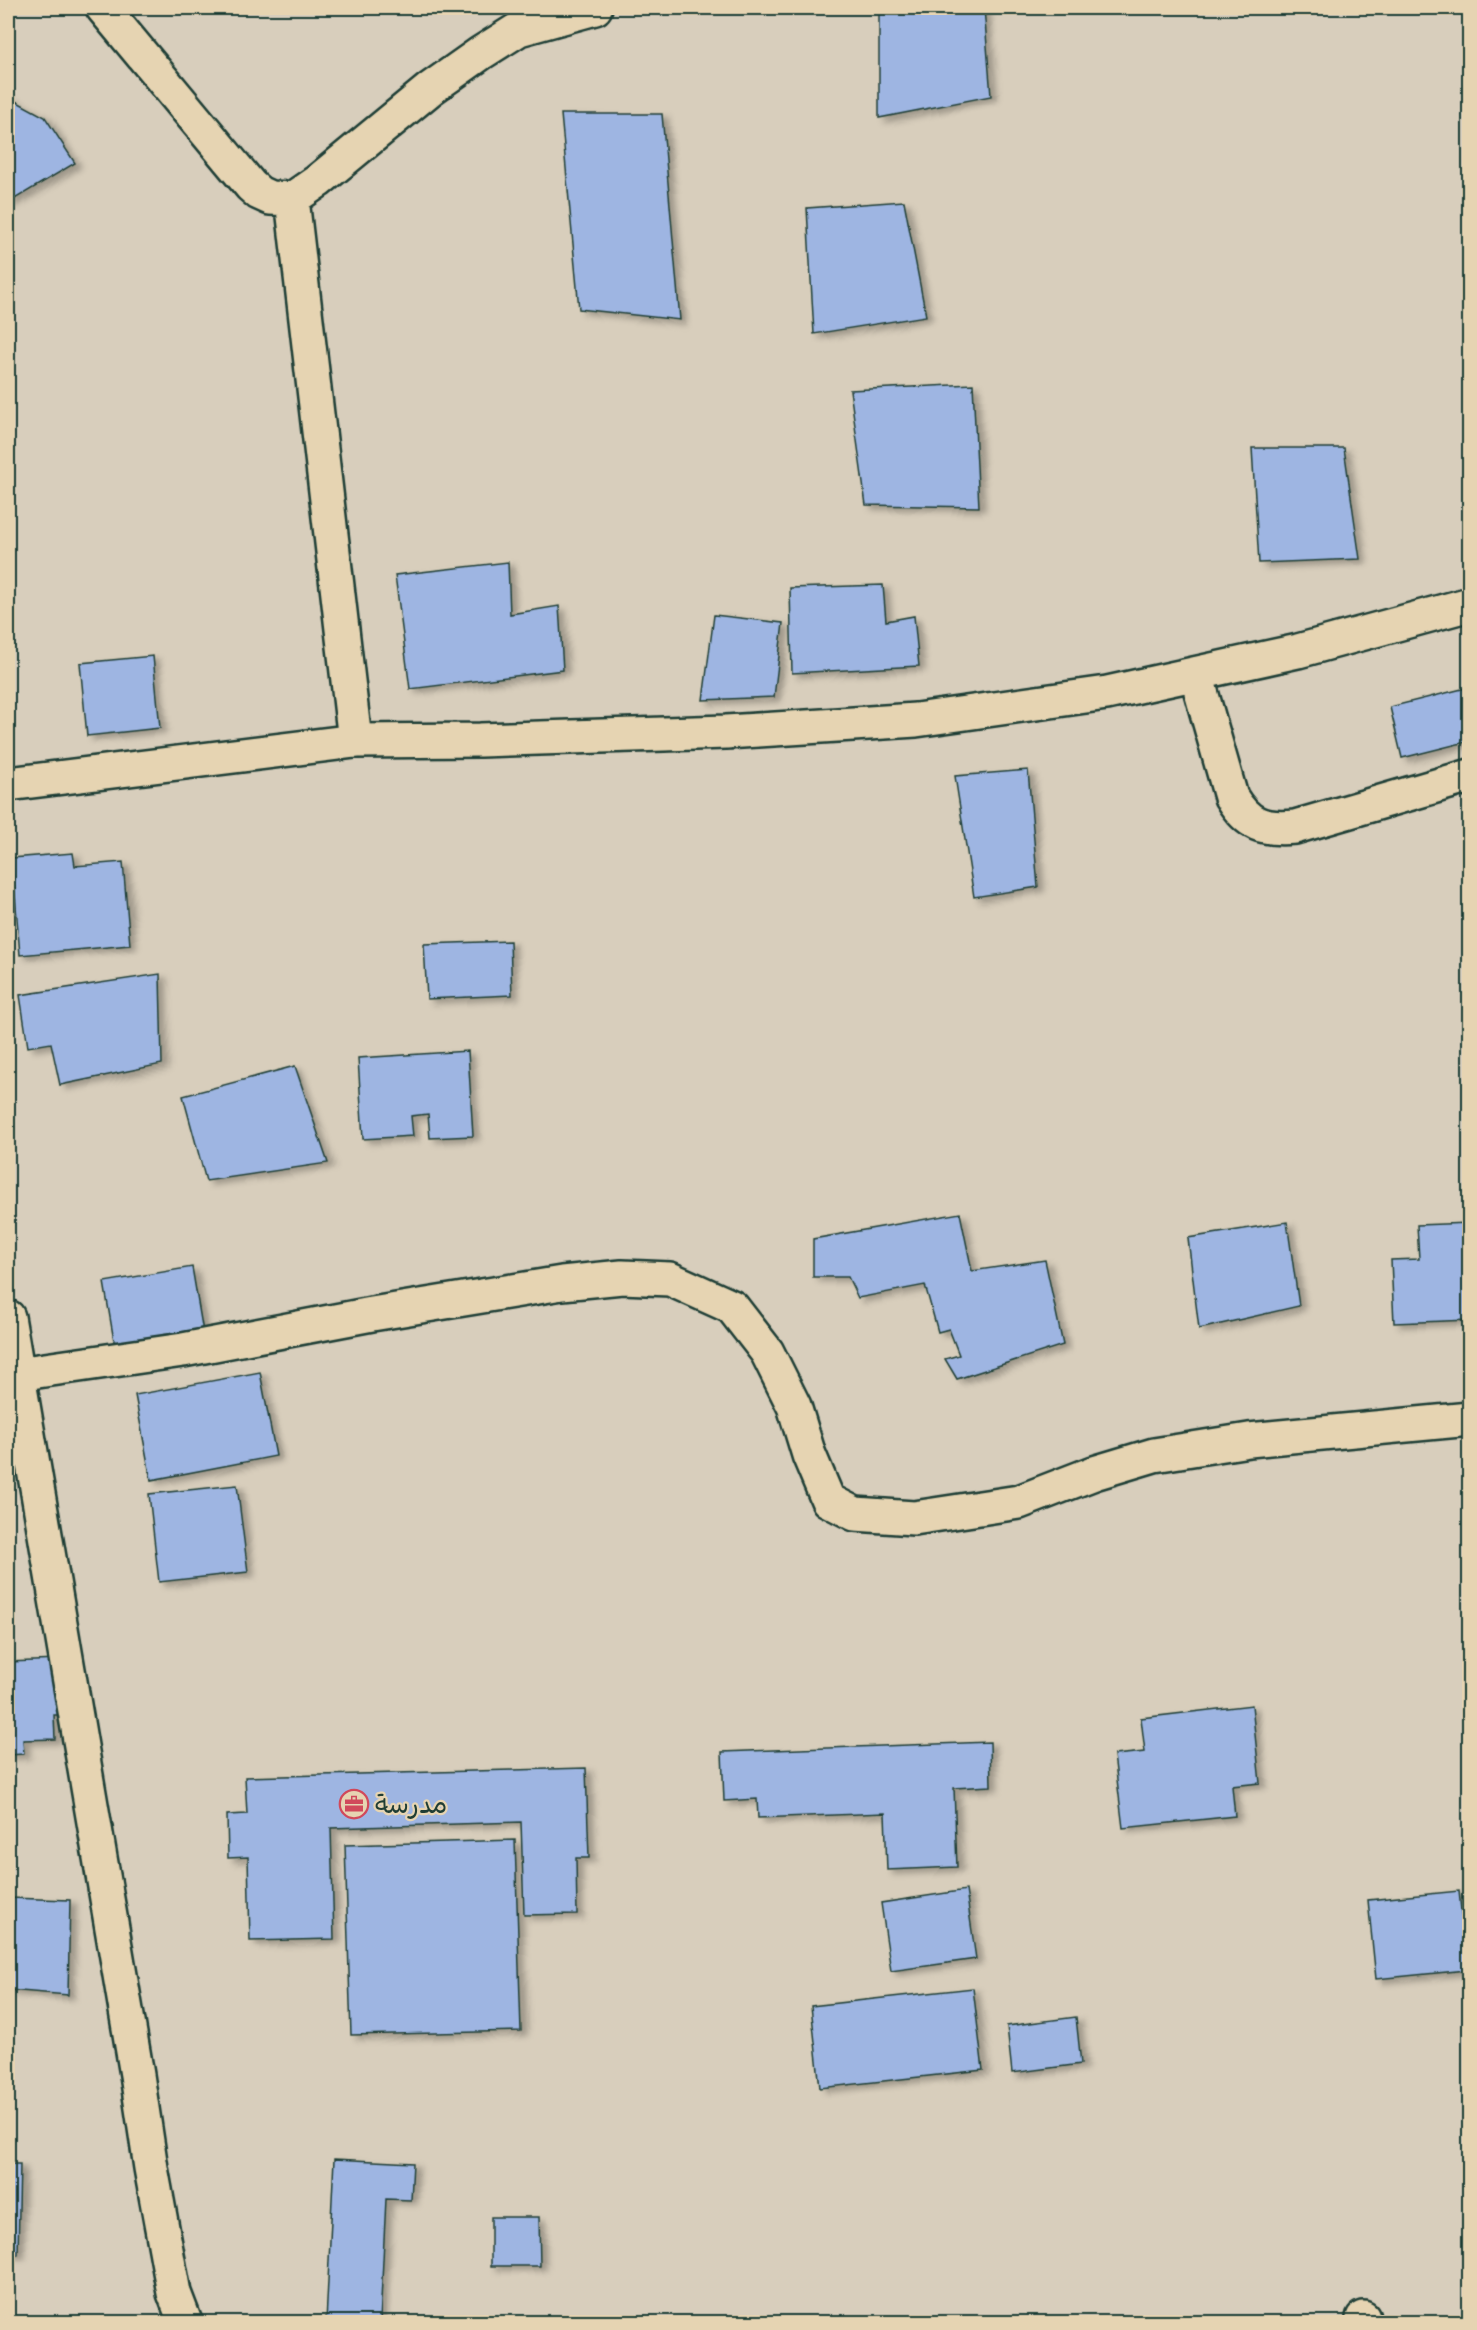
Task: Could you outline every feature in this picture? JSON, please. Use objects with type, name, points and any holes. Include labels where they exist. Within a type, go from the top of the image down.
[{"type":"street","points":[[103,8],[251,186],[270,198],[291,199],[318,181],[430,89],[519,29],[595,8]]},
{"type":"street","points":[[291,199],[355,741]]},
{"type":"street","points":[[8,784],[355,741],[714,733],[916,720],[1107,693],[1298,651],[1470,604]]},
{"type":"street","points":[[1196,674],[1231,797],[1240,812],[1258,826],[1275,829],[1295,827],[1470,776]]},
{"type":"street","points":[[17,1374],[183,1350],[372,1314],[562,1283],[622,1277],[670,1279],[732,1307],[767,1352],[794,1406],[809,1455],[828,1500],[855,1514],[914,1518],[1019,1502],[1094,1473],[1155,1455],[1249,1440],[1470,1419]]},
{"type":"street","points":[[8,1317],[151,2168],[174,2293],[185,2322]]},
{"type":"building","points":[[984,8],[991,96],[879,118],[879,10]]},
{"type":"building","points":[[8,97],[45,117],[75,163],[8,203]]},
{"type":"building","points":[[561,114],[662,114],[680,320],[579,309]]},
{"type":"building","points":[[904,201],[926,316],[814,334],[807,208]]},
{"type":"building","points":[[973,384],[979,507],[866,505],[850,390]]},
{"type":"building","points":[[1252,448],[1344,448],[1360,559],[1259,563]]},
{"type":"building","points":[[508,562],[510,614],[559,606],[563,670],[410,689],[395,575]]},
{"type":"building","points":[[883,585],[886,621],[914,616],[919,666],[792,673],[790,588]]},
{"type":"building","points":[[714,615],[783,623],[774,697],[703,700]]},
{"type":"building","points":[[153,656],[160,728],[87,736],[80,663]]},
{"type":"building","points":[[1470,687],[1470,741],[1402,758],[1390,707]]},
{"type":"building","points":[[1028,770],[1038,887],[974,897],[955,776]]},
{"type":"building","points":[[73,853],[75,866],[123,862],[130,945],[20,955],[12,858]]},
{"type":"building","points":[[510,941],[512,995],[427,999],[424,944]]},
{"type":"building","points":[[160,974],[162,1064],[60,1085],[51,1043],[28,1047],[20,995]]},
{"type":"building","points":[[468,1051],[473,1136],[430,1138],[428,1114],[411,1116],[413,1136],[363,1139],[358,1058]]},
{"type":"building","points":[[295,1066],[328,1163],[206,1181],[183,1096]]},
{"type":"building","points":[[960,1213],[972,1271],[1045,1260],[1063,1345],[957,1379],[945,1359],[959,1355],[949,1329],[938,1332],[925,1285],[858,1298],[848,1277],[813,1277],[813,1239]]},
{"type":"building","points":[[1287,1222],[1299,1306],[1199,1329],[1188,1238]]},
{"type":"building","points":[[1470,1223],[1470,1320],[1394,1323],[1391,1260],[1419,1259],[1417,1225]]},
{"type":"building","points":[[192,1267],[203,1332],[115,1347],[104,1282]]},
{"type":"building","points":[[260,1372],[276,1456],[151,1480],[135,1395]]},
{"type":"building","points":[[237,1485],[248,1572],[159,1582],[149,1494]]},
{"type":"building","points":[[59,1660],[61,1715],[54,1715],[55,1739],[23,1740],[24,1754],[8,1755],[8,1662]]},
{"type":"building","points":[[1252,1705],[1260,1783],[1232,1786],[1235,1816],[1123,1828],[1114,1755],[1145,1752],[1141,1718]]},
{"type":"building","points":[[990,1742],[991,1786],[954,1788],[957,1867],[887,1870],[885,1813],[758,1818],[757,1799],[724,1801],[722,1752]]},
{"type":"building","points":[[586,1768],[589,1858],[576,1858],[577,1914],[524,1915],[521,1822],[331,1828],[334,1939],[250,1941],[248,1857],[228,1858],[227,1815],[247,1814],[245,1777]]},
{"type":"building","points":[[515,1840],[521,2031],[351,2035],[345,1845]]},
{"type":"building","points":[[966,1890],[976,1959],[891,1971],[881,1903]]},
{"type":"building","points":[[1459,1891],[1467,1970],[1376,1979],[1368,1900]]},
{"type":"building","points":[[8,1898],[70,1900],[68,1995],[8,1990]]},
{"type":"building","points":[[973,1988],[983,2070],[820,2088],[811,2006]]},
{"type":"building","points":[[1076,2017],[1081,2064],[1012,2073],[1007,2026]]},
{"type":"building","points":[[334,2159],[413,2163],[411,2200],[386,2199],[380,2322],[326,2322]]},
{"type":"building","points":[[8,2164],[20,2164],[18,2255],[8,2254]]},
{"type":"building","points":[[491,2217],[539,2217],[540,2266],[491,2266]]},
{"type":"place","name":"مدرسة","points":[[354,1804]]}]
